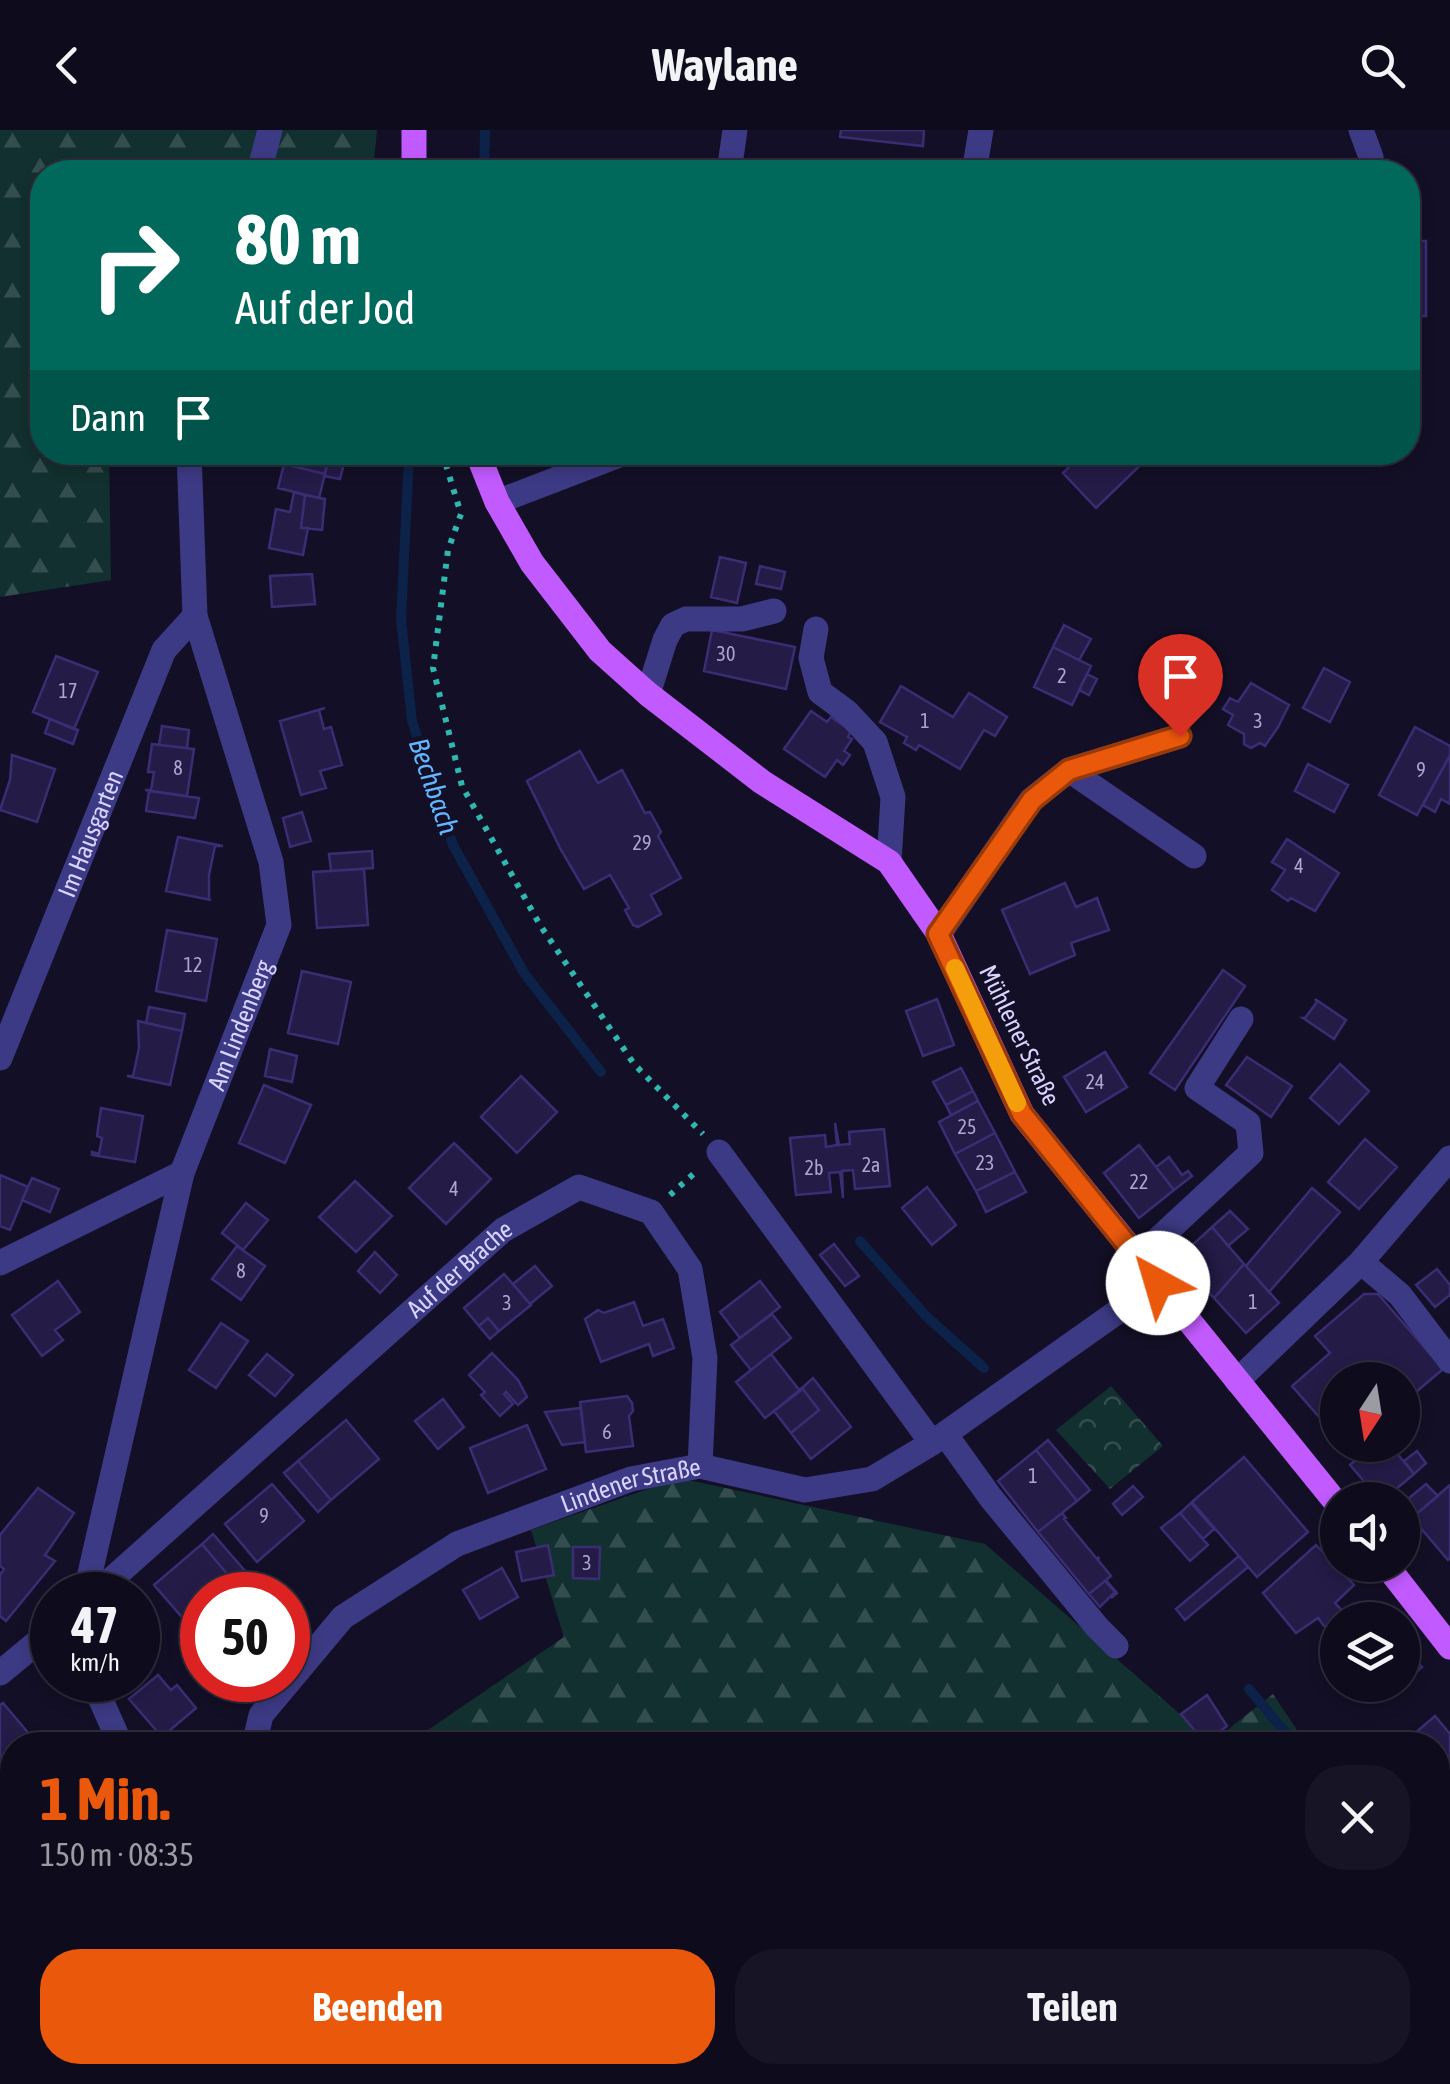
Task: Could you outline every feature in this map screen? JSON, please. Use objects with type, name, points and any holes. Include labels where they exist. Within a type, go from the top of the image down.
[{"type":"main road","points":[[414,130],[414,160]]},
{"type":"main road","name":"Mühlener Straße","points":[[482,465],[497,502],[532,563],[600,651],[648,694],[762,782],[889,862],[938,934],[1022,1114],[1320,1483]]},
{"type":"main road","points":[[1399,1582],[1450,1646]]},
{"type":"street","points":[[262,160],[270,130]]},
{"type":"street","points":[[731,160],[735,130]]},
{"type":"street","points":[[976,160],[981,130]]},
{"type":"street","points":[[1361,130],[1370,160]]},
{"type":"street","name":"Am Lindenberg","points":[[90,1572],[182,1173],[279,925],[272,862],[196,616],[189,465]]},
{"type":"street","points":[[497,502],[593,465]]},
{"type":"street","points":[[648,694],[673,626],[686,618],[742,618],[774,611]]},
{"type":"street","name":"Im Hausgarten","points":[[0,1058],[164,650],[196,616]]},
{"type":"street","points":[[816,628],[812,658],[820,692],[847,712],[875,742],[893,797],[889,862]]},
{"type":"street","points":[[938,934],[1032,800],[1069,770],[1180,736]]},
{"type":"street","points":[[1069,770],[1194,856]]},
{"type":"street","points":[[1138,1258],[1251,1153],[1248,1122],[1198,1088],[1241,1018]]},
{"type":"street","points":[[720,1152],[938,1439],[1116,1646]]},
{"type":"street","points":[[1237,1381],[1361,1262],[1450,1158]]},
{"type":"street","points":[[0,1264],[182,1173]]},
{"type":"street","name":"Auf der Brache","points":[[120,1572],[503,1230],[578,1187],[651,1212]]},
{"type":"street","points":[[651,1212],[690,1269],[706,1358],[700,1466]]},
{"type":"street","points":[[1361,1262],[1400,1295],[1450,1361]]},
{"type":"street","name":"Lindener Straße","points":[[257,1732],[261,1716],[343,1617],[457,1544],[631,1479],[700,1466],[804,1490],[872,1479],[938,1439],[1158,1283]]},
{"type":"street","points":[[0,1673],[30,1648]]},
{"type":"street","points":[[102,1702],[116,1732]]},
{"type":"path","points":[[446,465],[461,514],[448,550],[432,668],[462,786],[540,925],[634,1064],[720,1152],[651,1212]]},
{"type":"green space","points":[[0,130],[377,130],[374,160],[30,160],[30,465],[109,465],[111,580],[0,597]]},
{"type":"green space","points":[[1111,1386],[1163,1446],[1110,1489],[1056,1430]]},
{"type":"green space","points":[[679,1478],[985,1544],[1201,1732],[425,1732],[564,1637],[531,1530]]},
{"type":"green space","points":[[1273,1694],[1298,1732],[1225,1732]]},
{"type":"building","points":[[841,130],[924,130],[923,146],[840,137]]},
{"type":"building","points":[[1420,241],[1426,241],[1426,316],[1420,316]]},
{"type":"building","points":[[284,465],[325,474],[319,498],[278,488]]},
{"type":"building","points":[[288,465],[327,465],[325,474]]},
{"type":"building","points":[[327,465],[344,465],[340,479],[324,476]]},
{"type":"building","points":[[1071,465],[1141,465],[1096,508],[1063,473]]},
{"type":"building","points":[[294,492],[305,495],[301,528],[308,528],[303,555],[269,548],[276,509],[290,512]]},
{"type":"building","points":[[305,495],[325,499],[322,530],[301,528]]},
{"type":"building","points":[[720,557],[746,563],[737,603],[711,597]]},
{"type":"building","points":[[760,566],[785,572],[781,589],[756,584]]},
{"type":"building","points":[[312,574],[315,604],[272,607],[270,576]]},
{"type":"building","points":[[1064,625],[1091,639],[1079,660],[1053,647]]},
{"type":"building","points":[[712,630],[795,647],[786,689],[704,671]]},
{"type":"building","points":[[1053,647],[1091,666],[1072,705],[1034,687]]},
{"type":"building","points":[[56,656],[98,672],[74,729],[33,712]]},
{"type":"building","points":[[1324,668],[1350,682],[1330,722],[1303,708]]},
{"type":"building","points":[[1087,674],[1097,679],[1089,695],[1079,690]]},
{"type":"building","points":[[1251,683],[1289,705],[1265,746],[1260,743],[1251,748],[1244,744],[1244,734],[1228,725],[1233,715],[1223,709],[1230,698],[1238,702]]},
{"type":"building","points":[[901,686],[953,717],[969,693],[1007,717],[995,736],[984,730],[960,769],[919,745],[916,750],[904,743],[907,737],[880,722]]},
{"type":"building","points":[[325,708],[319,710],[324,729],[331,727],[342,765],[320,771],[326,788],[301,795],[280,721]]},
{"type":"building","points":[[811,711],[827,722],[831,717],[851,731],[848,737],[852,739],[844,751],[850,755],[843,765],[837,760],[825,777],[784,749]]},
{"type":"building","points":[[50,719],[78,730],[73,744],[45,733]]},
{"type":"building","points":[[162,726],[189,730],[187,748],[159,745]]},
{"type":"building","points":[[1415,727],[1450,746],[1450,755],[1417,815],[1379,795]]},
{"type":"building","points":[[152,744],[194,749],[187,796],[145,790],[151,790],[154,772],[148,772]]},
{"type":"building","points":[[580,751],[598,783],[622,770],[645,813],[650,812],[661,832],[658,836],[681,878],[651,895],[661,914],[638,927],[633,925],[625,910],[629,908],[610,875],[584,889],[527,781]]},
{"type":"building","points":[[12,755],[55,769],[37,822],[0,810],[10,780]]},
{"type":"building","points":[[1450,755],[1450,804],[1441,799],[1435,812],[1423,805]]},
{"type":"building","points":[[1308,764],[1348,785],[1334,812],[1295,791]]},
{"type":"building","points":[[149,791],[199,798],[195,818],[146,811]]},
{"type":"building","points":[[302,812],[311,841],[290,847],[283,818]]},
{"type":"building","points":[[178,837],[223,846],[215,846],[209,875],[211,900],[166,891]]},
{"type":"building","points":[[1287,839],[1339,873],[1315,911],[1272,890],[1285,870],[1272,862]]},
{"type":"building","points":[[372,851],[373,868],[331,871],[329,854]]},
{"type":"building","points":[[364,869],[368,925],[317,928],[313,872]]},
{"type":"building","points":[[1065,883],[1076,907],[1097,898],[1109,930],[1071,943],[1075,955],[1030,974],[1002,910]]},
{"type":"building","points":[[167,930],[217,939],[206,1001],[156,991]]},
{"type":"building","points":[[1223,970],[1245,986],[1175,1090],[1150,1073]]},
{"type":"building","points":[[302,971],[351,982],[338,1044],[288,1033]]},
{"type":"building","points":[[937,999],[954,1045],[923,1056],[906,1011]]},
{"type":"building","points":[[1315,999],[1346,1020],[1334,1039],[1303,1018],[1317,1002]]},
{"type":"building","points":[[149,1007],[185,1014],[182,1031],[146,1023]]},
{"type":"building","points":[[138,1021],[182,1031],[170,1085],[127,1076],[133,1076],[139,1048]]},
{"type":"building","points":[[270,1049],[297,1056],[292,1082],[265,1076]]},
{"type":"building","points":[[1105,1052],[1127,1087],[1086,1112],[1064,1077]]},
{"type":"building","points":[[1247,1057],[1292,1086],[1271,1117],[1226,1085]]},
{"type":"building","points":[[1340,1064],[1369,1091],[1339,1124],[1310,1098]]},
{"type":"building","points":[[961,1068],[973,1091],[946,1105],[933,1082]]},
{"type":"building","points":[[521,1076],[557,1112],[517,1153],[481,1117]]},
{"type":"building","points":[[264,1085],[311,1105],[285,1163],[239,1143]]},
{"type":"building","points":[[973,1091],[978,1101],[951,1115],[946,1105]]},
{"type":"building","points":[[978,1101],[995,1133],[955,1154],[939,1122]]},
{"type":"building","points":[[101,1108],[143,1116],[135,1162],[92,1155],[99,1154]]},
{"type":"building","points":[[835,1123],[839,1145],[850,1144],[849,1132],[884,1129],[890,1186],[855,1189],[853,1170],[842,1171],[843,1198],[840,1172],[829,1173],[831,1192],[796,1195],[790,1138],[825,1135],[826,1147],[837,1145]]},
{"type":"building","points":[[995,1133],[1015,1172],[976,1191],[955,1154]]},
{"type":"building","points":[[1365,1139],[1397,1167],[1359,1209],[1328,1182]]},
{"type":"building","points":[[454,1143],[491,1179],[446,1224],[409,1188]]},
{"type":"building","points":[[1139,1145],[1174,1190],[1139,1218],[1104,1173]]},
{"type":"building","points":[[1169,1157],[1182,1175],[1188,1171],[1192,1176],[1174,1190],[1156,1167]]},
{"type":"building","points":[[1015,1172],[1026,1192],[986,1212],[976,1191]]},
{"type":"building","points":[[0,1175],[28,1187],[10,1230],[0,1226]]},
{"type":"building","points":[[32,1178],[59,1189],[50,1212],[22,1200]]},
{"type":"building","points":[[355,1181],[392,1216],[356,1252],[319,1217]]},
{"type":"building","points":[[927,1187],[956,1225],[932,1245],[902,1208]]},
{"type":"building","points":[[1312,1188],[1340,1212],[1269,1292],[1246,1266]]},
{"type":"building","points":[[246,1203],[268,1220],[243,1250],[222,1233]]},
{"type":"building","points":[[1230,1211],[1248,1229],[1228,1246],[1212,1227]]},
{"type":"building","points":[[1212,1227],[1244,1264],[1214,1298],[1178,1258]]},
{"type":"building","points":[[834,1244],[859,1276],[845,1286],[820,1255]]},
{"type":"building","points":[[237,1246],[265,1266],[241,1300],[212,1279]]},
{"type":"building","points":[[375,1252],[397,1275],[380,1293],[358,1271]]},
{"type":"building","points":[[1244,1264],[1279,1303],[1246,1333],[1214,1298]]},
{"type":"building","points":[[535,1266],[552,1286],[530,1304],[513,1284]]},
{"type":"building","points":[[1437,1269],[1450,1285],[1450,1295],[1435,1307],[1416,1285]]},
{"type":"building","points":[[504,1274],[531,1305],[499,1331],[488,1318],[479,1326],[464,1308]]},
{"type":"building","points":[[58,1281],[80,1312],[55,1330],[63,1340],[42,1356],[12,1315]]},
{"type":"building","points":[[760,1281],[780,1307],[740,1338],[720,1312]]},
{"type":"building","points":[[1364,1294],[1378,1294],[1443,1369],[1420,1389],[1420,1362],[1320,1362],[1320,1418],[1292,1386],[1330,1353],[1315,1336]]},
{"type":"building","points":[[634,1302],[643,1326],[663,1319],[674,1348],[653,1356],[649,1344],[601,1362],[585,1319],[598,1310],[604,1313]]},
{"type":"building","points":[[772,1314],[791,1338],[751,1370],[731,1345]]},
{"type":"building","points":[[488,1318],[499,1331],[490,1339],[479,1326]]},
{"type":"building","points":[[221,1323],[248,1341],[216,1388],[189,1370]]},
{"type":"building","points":[[492,1353],[518,1380],[527,1397],[518,1405],[506,1392],[513,1404],[500,1416],[469,1375]]},
{"type":"building","points":[[267,1354],[293,1375],[275,1396],[249,1375]]},
{"type":"building","points":[[771,1354],[800,1391],[765,1418],[736,1382]]},
{"type":"building","points":[[813,1378],[851,1427],[811,1459],[791,1433],[819,1410],[802,1388]]},
{"type":"building","points":[[802,1388],[819,1410],[791,1433],[774,1411]]},
{"type":"building","points":[[627,1396],[633,1411],[629,1416],[633,1446],[586,1452],[580,1402]]},
{"type":"building","points":[[443,1399],[464,1427],[438,1449],[415,1421]]},
{"type":"building","points":[[581,1408],[585,1442],[562,1445],[545,1412]]},
{"type":"building","points":[[346,1420],[379,1459],[331,1500],[298,1461]]},
{"type":"building","points":[[527,1425],[546,1469],[488,1493],[470,1448]]},
{"type":"building","points":[[1048,1440],[1090,1490],[1077,1501],[1036,1450]]},
{"type":"building","points":[[1036,1450],[1077,1501],[1038,1532],[998,1481]]},
{"type":"building","points":[[1420,1455],[1426,1463],[1414,1474],[1405,1462],[1420,1462]]},
{"type":"building","points":[[1244,1457],[1308,1532],[1257,1577],[1192,1502]]},
{"type":"building","points":[[298,1461],[331,1500],[318,1512],[284,1473]]},
{"type":"building","points":[[1404,1462],[1414,1474],[1404,1482],[1365,1482],[1350,1465]]},
{"type":"building","points":[[272,1484],[304,1521],[257,1562],[225,1524]]},
{"type":"building","points":[[1426,1484],[1438,1496],[1420,1511],[1420,1489]]},
{"type":"building","points":[[1450,1485],[1448,1560],[1420,1527],[1420,1511]]},
{"type":"building","points":[[1133,1486],[1143,1497],[1122,1515],[1113,1504]]},
{"type":"building","points":[[38,1488],[74,1513],[45,1555],[55,1561],[46,1572],[30,1572],[30,1592],[6,1621],[0,1616],[0,1575],[4,1569],[0,1566],[0,1535]]},
{"type":"building","points":[[1191,1503],[1214,1529],[1203,1539],[1180,1513]]},
{"type":"building","points":[[1062,1513],[1111,1576],[1106,1580],[1117,1593],[1111,1598],[1115,1592],[1105,1581],[1089,1594],[1038,1532]]},
{"type":"building","points":[[1180,1513],[1208,1545],[1190,1561],[1161,1528]]},
{"type":"building","points":[[213,1534],[246,1572],[226,1572],[202,1544]]},
{"type":"building","points":[[202,1544],[226,1572],[180,1572],[180,1615],[160,1592],[160,1580]]},
{"type":"building","points":[[548,1545],[554,1575],[522,1581],[516,1552]]},
{"type":"building","points":[[1316,1545],[1320,1549],[1320,1582],[1354,1585],[1336,1602],[1320,1602],[1320,1621],[1318,1618],[1296,1633],[1263,1593]]},
{"type":"building","points":[[573,1547],[600,1547],[599,1579],[573,1578]]},
{"type":"building","points":[[1239,1556],[1248,1567],[1185,1620],[1176,1609]]},
{"type":"building","points":[[502,1568],[518,1597],[480,1619],[463,1590]]},
{"type":"building","points":[[1105,1581],[1115,1592],[1100,1607],[1089,1594]]},
{"type":"building","points":[[160,1677],[171,1690],[177,1685],[180,1689],[180,1702],[191,1702],[196,1708],[168,1732],[158,1732],[132,1702],[160,1702]]},
{"type":"building","points":[[1207,1695],[1227,1726],[1219,1732],[1196,1732],[1181,1714]]},
{"type":"building","points":[[3,1703],[27,1732],[0,1732]]},
{"type":"building","points":[[1435,1716],[1448,1732],[1416,1732]]},
{"type":"waterway","name":"Bechbach","points":[[484,160],[485,130]]},
{"type":"waterway","name":"Bechbach","points":[[409,465],[401,619],[412,721],[453,845],[524,973],[601,1072]]},
{"type":"waterway","name":"Bechbach","points":[[860,1241],[926,1316],[984,1368]]},
{"type":"waterway","name":"Bechbach","points":[[1249,1689],[1285,1732]]},
{"type":"slow traffic","points":[[955,968],[1017,1103]]},
{"type":"route","points":[[1158,1283],[1022,1114],[938,934],[1032,800],[1069,770],[1180,736]]}]
